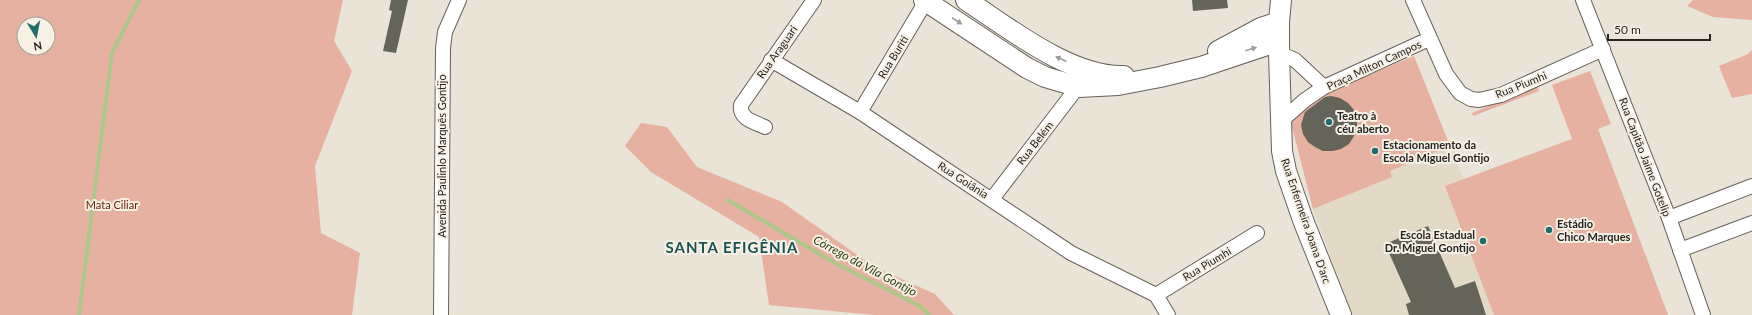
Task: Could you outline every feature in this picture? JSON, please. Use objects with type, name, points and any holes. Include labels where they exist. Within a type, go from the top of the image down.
[{"type":"main road","points":[[966,0],[1046,52],[1083,79]]},
{"type":"main road","name":"Rua Enfermeira Joana D'arc","points":[[1281,0],[1279,38],[1282,151],[1286,171],[1303,220],[1340,315]]},
{"type":"main road","points":[[925,1],[1027,68],[1045,77],[1083,79],[1119,76],[1138,78],[1200,60],[1260,28],[1279,38]]},
{"type":"street","name":"Avenida Paulinlo Marquês Gontijo","points":[[441,315],[443,48],[445,32],[459,0]]},
{"type":"street","name":"Rua Araguari","points":[[765,127],[742,115],[740,110],[741,105],[814,0]]},
{"type":"street","name":"Rua Piumhi","points":[[1413,0],[1429,39],[1446,74],[1460,93],[1471,99],[1479,100],[1501,95],[1603,49]]},
{"type":"street","name":"Rua Capitão Jaime Gotelip","points":[[1583,0],[1669,218],[1703,315]]},
{"type":"street","name":"Rua Buriti","points":[[860,112],[925,1]]},
{"type":"street","points":[[1279,38],[1294,60],[1324,87]]},
{"type":"street","name":"Praça Milton Campos","points":[[1281,121],[1305,100],[1324,87],[1429,39]]},
{"type":"street","name":"Rua Goiânia","points":[[771,60],[860,112],[1071,253],[1156,295]]},
{"type":"street","name":"Rua Belém","points":[[992,199],[1083,79]]},
{"type":"street","points":[[1669,218],[1752,186]]},
{"type":"street","points":[[1680,250],[1752,222]]},
{"type":"street","name":"Rua Piumhi","points":[[1156,295],[1257,233]]},
{"type":"street","points":[[1156,295],[1168,315]]},
{"type":"shaded area","name":"Escola Estadual Dr. Miguel Gontijo","points":[[1598,129],[1668,315],[1352,315],[1313,209],[1392,177],[1390,171],[1450,146],[1464,179]]},
{"type":"green space","name":"Mata Ciliar","points":[[0,0],[343,0],[334,41],[352,71],[315,166],[321,233],[360,253],[352,315],[0,315]]},
{"type":"green space","points":[[1693,0],[1752,0],[1752,20],[1713,17],[1687,6]]},
{"type":"green space","points":[[1752,50],[1752,94],[1732,98],[1719,66],[1748,54]]},
{"type":"green space","points":[[1414,56],[1450,146],[1390,171],[1392,177],[1313,209],[1290,119],[1311,99]]},
{"type":"green space","name":"Estádio Chico Marques","points":[[1590,71],[1611,124],[1598,129],[1668,315],[1494,315],[1445,186],[1572,139],[1552,85]]},
{"type":"green space","points":[[1537,86],[1539,91],[1473,116],[1472,113]]},
{"type":"green space","points":[[641,123],[667,127],[697,167],[782,202],[873,266],[935,294],[954,315],[875,315],[769,305],[759,237],[651,172],[625,146]]},
{"type":"building","points":[[391,0],[408,0],[396,53],[383,51],[392,11],[389,10]]},
{"type":"building","points":[[1192,0],[1227,0],[1228,8],[1193,11]]},
{"type":"building","name":"Teatro à céu aberto","points":[[1331,96],[1340,98],[1348,103],[1354,110],[1357,118],[1357,128],[1349,144],[1341,149],[1323,151],[1308,142],[1303,134],[1301,125],[1305,112],[1325,97]]},
{"type":"building","points":[[1428,226],[1455,288],[1475,281],[1486,315],[1409,315],[1406,304],[1411,302],[1385,244]]},
{"type":"waterway","points":[[79,315],[112,53],[139,0]]},
{"type":"waterway","name":"Córrego da Vila Gontijo","points":[[728,200],[833,262],[920,306],[929,315]]},
{"type":"place","name":"Teatro à céu aberto","points":[[1329,122]]},
{"type":"place","name":"Estacionamento da Escola Miguel Gontijo","points":[[1375,151]]},
{"type":"place","name":"Estádio Chico Marques","points":[[1549,230]]},
{"type":"place","name":"Escola Estadual Dr. Miguel Gontijo","points":[[1483,241]]},
{"type":"district","name":"SANTA EFIGÊNIA","points":[[732,248]]}]
